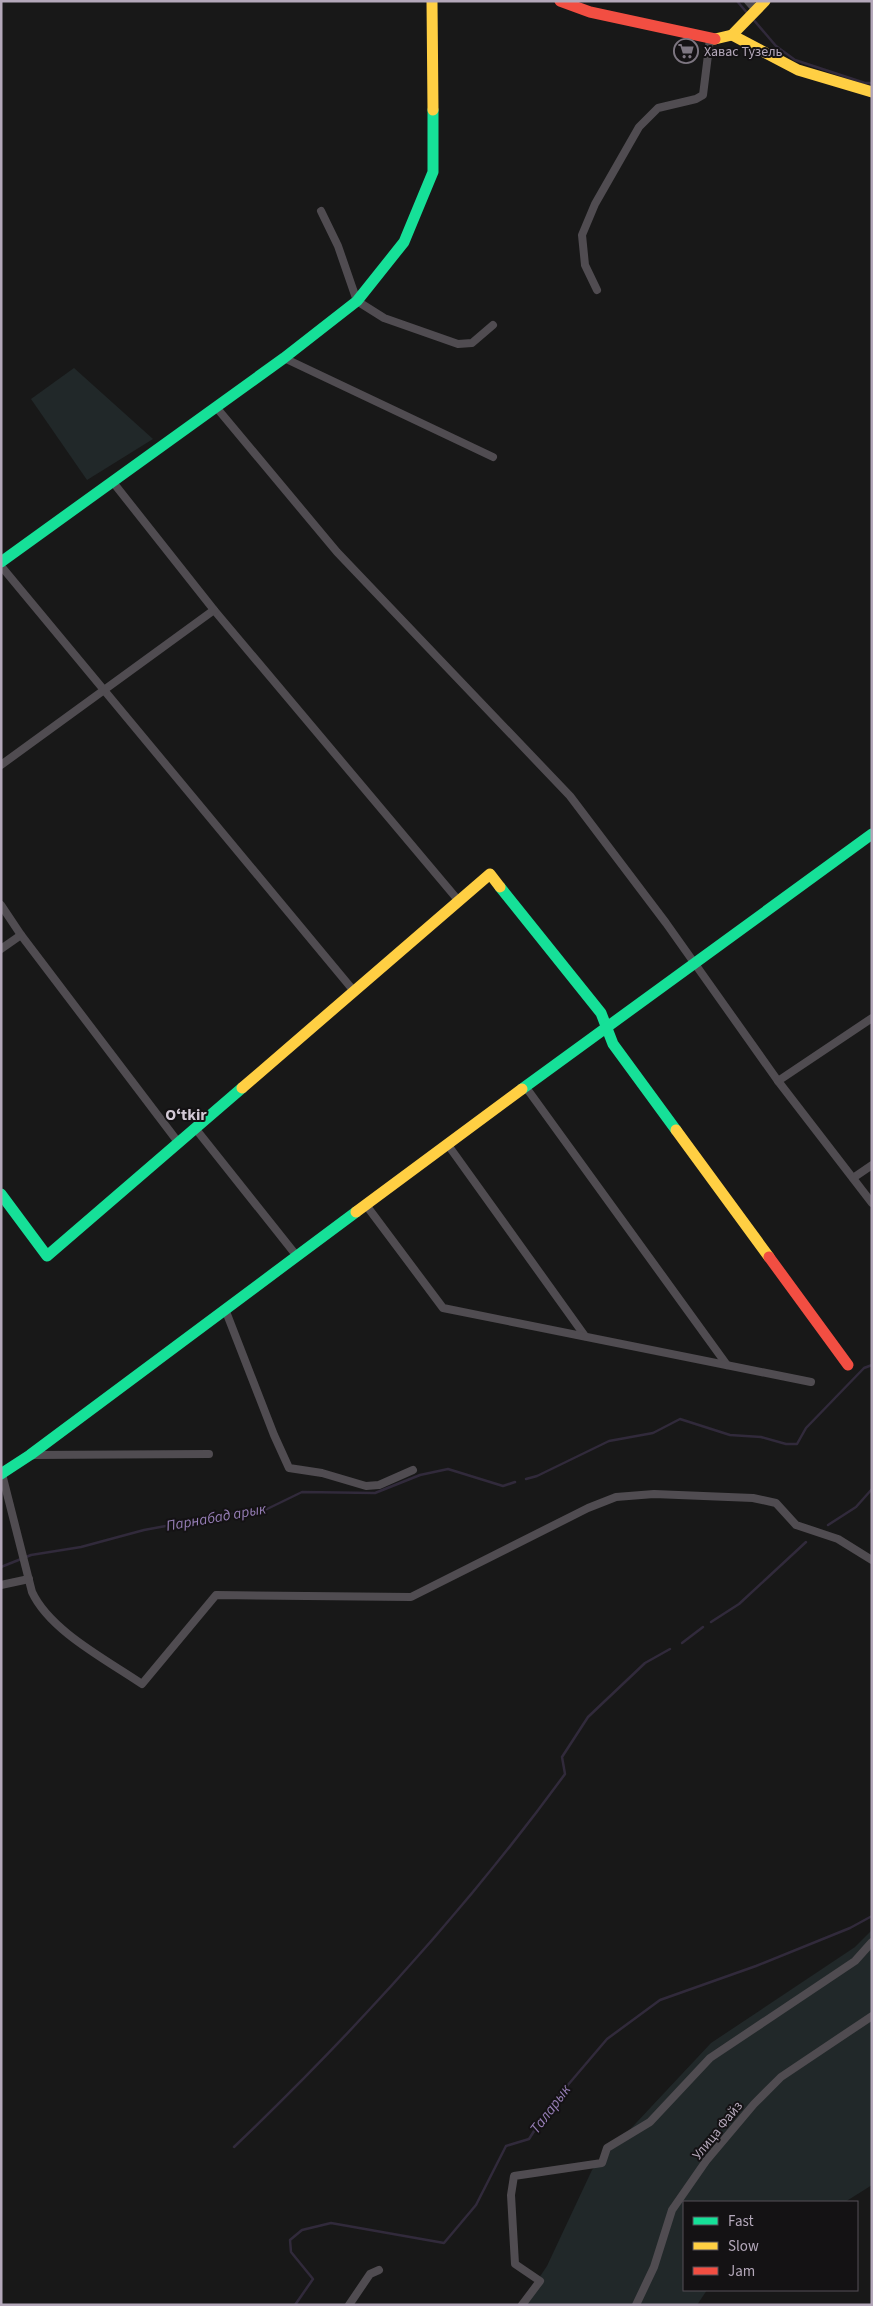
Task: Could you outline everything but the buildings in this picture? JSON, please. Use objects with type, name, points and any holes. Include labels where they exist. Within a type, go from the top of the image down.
[{"type":"street","points":[[1,562],[112,480],[284,358],[357,301],[404,242],[433,172],[432,1]]},
{"type":"street","points":[[560,1],[590,12],[710,39],[722,39],[732,35],[747,22],[765,1]]},
{"type":"street","points":[[748,1],[757,11]]},
{"type":"street","points":[[732,35],[798,70],[872,92]]},
{"type":"street","points":[[597,290],[585,265],[582,235],[594,204],[639,127],[658,108],[696,99],[703,95],[710,39]]},
{"type":"street","points":[[321,211],[338,246],[357,301],[384,318],[458,344],[472,343],[492,325]]},
{"type":"street","points":[[284,358],[493,457]]},
{"type":"street","points":[[216,406],[337,552],[570,796],[694,962],[778,1081],[872,1203]]},
{"type":"street","points":[[112,480],[214,610],[458,900]]},
{"type":"street","points":[[1,566],[353,990]]},
{"type":"street","points":[[1,765],[214,610]]},
{"type":"street","points":[[872,834],[694,962],[2,1473],[35,1599],[49,1617],[74,1638],[142,1684],[216,1595],[411,1597],[562,1520],[616,1497],[654,1494],[753,1498],[776,1503],[796,1525],[838,1539],[872,1560]]},
{"type":"street","points":[[1,1194],[47,1256],[353,990],[490,874],[601,1013],[613,1044],[848,1365]]},
{"type":"street","points":[[1,905],[21,935],[178,1142]]},
{"type":"street","points":[[1,949],[21,935]]},
{"type":"street","points":[[778,1081],[872,1018]]},
{"type":"street","points":[[526,1086],[727,1365]]},
{"type":"street","points":[[195,1128],[296,1255]]},
{"type":"street","points":[[448,1144],[585,1336]]},
{"type":"street","points":[[853,1178],[872,1165]]},
{"type":"street","points":[[366,1205],[443,1308],[811,1382]]},
{"type":"street","points":[[225,1309],[274,1435],[289,1468],[322,1473],[366,1486],[379,1485],[413,1470]]},
{"type":"street","points":[[30,1454],[209,1454]]},
{"type":"street","points":[[1,1585],[29,1579]]},
{"type":"street","points":[[522,2305],[540,2281],[515,2264],[511,2195],[514,2176],[602,2164],[607,2148],[650,2122],[710,2058],[855,1962],[872,1942]]},
{"type":"street","name":"Улица Файз","points":[[636,2305],[654,2267],[672,2210],[706,2160],[754,2104],[781,2077],[872,2016]]},
{"type":"street","points":[[349,2305],[370,2274],[379,2270]]},
{"type":"shaded area","points":[[74,368],[153,439],[87,480],[31,399]]},
{"type":"shaded area","points":[[872,1930],[872,2185],[847,2201],[683,2201],[683,2291],[706,2291],[697,2305],[521,2305],[547,2266],[592,2170],[711,2043],[855,1947]]},
{"type":"waterway","points":[[737,1],[748,14]]},
{"type":"waterway","points":[[752,18],[776,46],[795,60],[865,83],[872,83]]},
{"type":"waterway","name":"Парнабад арык","points":[[526,1479],[537,1476],[609,1441],[653,1433],[680,1419],[730,1435],[761,1437],[786,1444],[797,1444],[806,1428],[864,1368],[872,1365]]},
{"type":"waterway","name":"Парнабад арык","points":[[1,1567],[31,1555],[81,1547],[144,1530],[231,1514],[265,1510],[302,1492],[375,1493],[420,1475],[448,1469],[503,1486],[515,1482]]},
{"type":"waterway","points":[[828,1525],[856,1507],[872,1489]]},
{"type":"waterway","points":[[711,1622],[739,1604],[806,1542]]},
{"type":"waterway","points":[[682,1643],[703,1627]]},
{"type":"waterway","points":[[234,2147],[322,2059],[408,1968],[489,1872],[565,1774],[562,1757],[588,1717],[645,1663],[670,1649]]},
{"type":"waterway","name":"Таларык","points":[[295,2305],[313,2279],[291,2252],[290,2240],[302,2230],[331,2223],[444,2243],[476,2205],[506,2146],[529,2139],[550,2106],[607,2039],[660,2000],[756,1966],[850,1928],[872,1916]]},
{"type":"traffic: fast","points":[[1,562],[284,358],[357,301],[404,242],[433,172],[433,110]]},
{"type":"traffic: fast","points":[[522,1089],[872,834]]},
{"type":"traffic: fast","points":[[500,887],[601,1013],[613,1044],[676,1130]]},
{"type":"traffic: fast","points":[[1,1194],[47,1256],[242,1088]]},
{"type":"traffic: fast","points":[[1,1474],[30,1455],[356,1212]]},
{"type":"traffic: slow","points":[[432,1],[433,110]]},
{"type":"traffic: slow","points":[[715,39],[732,35],[765,1]]},
{"type":"traffic: slow","points":[[732,35],[798,70],[872,92]]},
{"type":"traffic: slow","points":[[242,1088],[490,874],[500,887]]},
{"type":"traffic: slow","points":[[356,1212],[522,1089]]},
{"type":"traffic: slow","points":[[676,1130],[769,1257]]},
{"type":"traffic: jam","points":[[560,1],[590,12],[715,39]]},
{"type":"traffic: jam","points":[[769,1257],[848,1365]]},
{"type":"place","name":"Хавас Тузель","points":[[686,51]]},
{"type":"district","name":"Oʻtkir","points":[[186,1114]]}]
